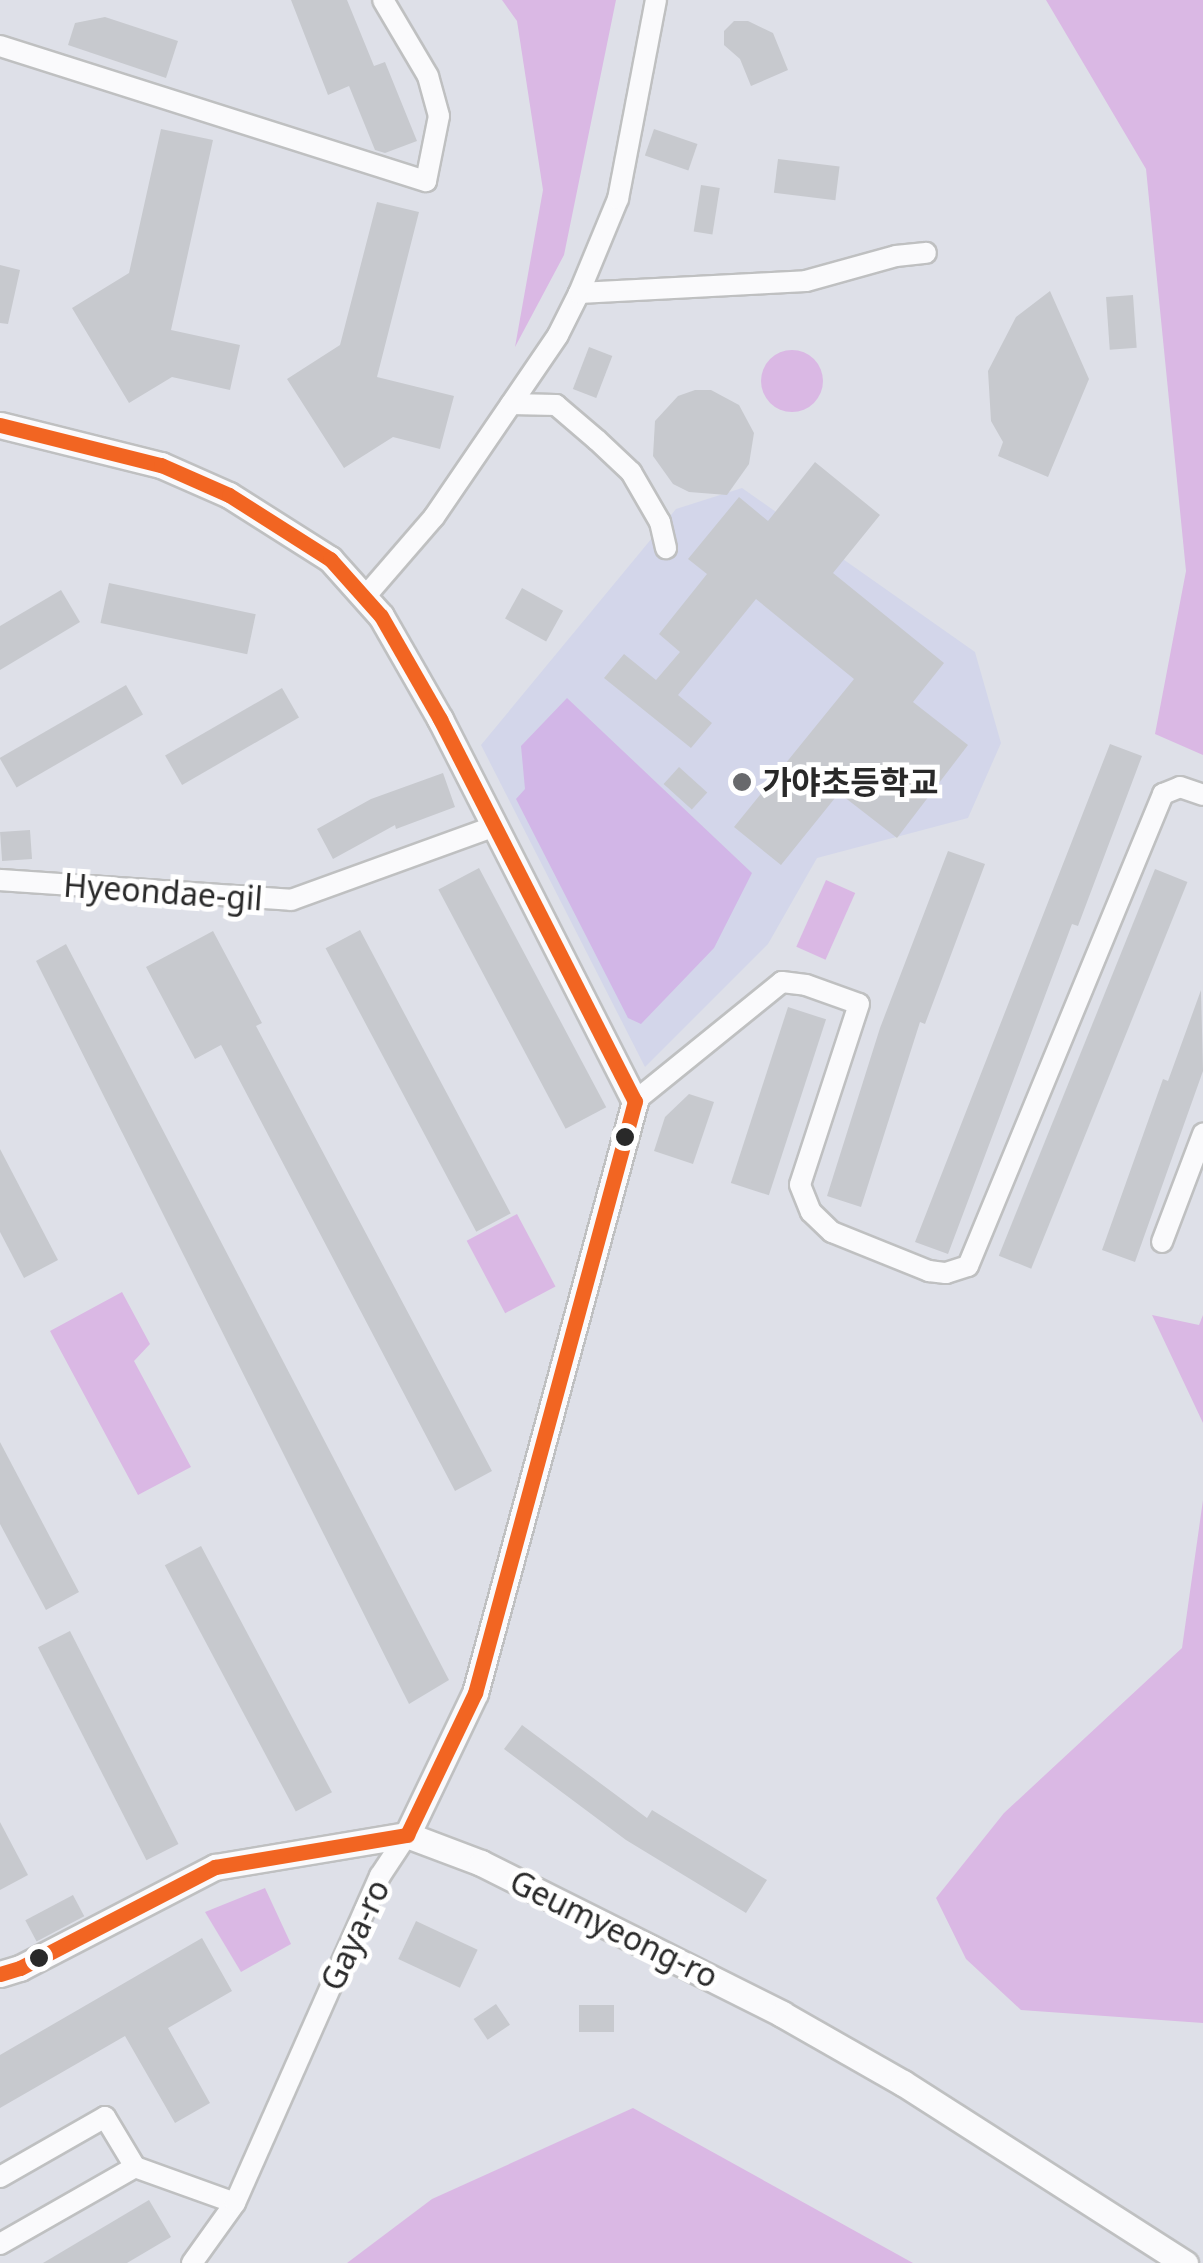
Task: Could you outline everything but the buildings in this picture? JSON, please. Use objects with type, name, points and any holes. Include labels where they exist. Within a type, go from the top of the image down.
[{"type":"street","points":[[0,46],[426,181],[438,116],[428,76],[383,0]]},
{"type":"street","points":[[364,598],[434,517],[558,335],[618,199],[656,0]]},
{"type":"street","points":[[578,293],[806,281],[896,256],[926,253]]},
{"type":"street","points":[[511,404],[556,405],[597,440],[631,472],[660,522],[666,548]]},
{"type":"street","points":[[0,425],[161,464],[229,495],[330,560],[381,616],[420,685],[635,1101],[782,982],[806,985],[859,1004],[800,1185],[811,1212],[846,1238],[929,1271],[946,1273],[968,1266],[1163,794],[1180,787],[1203,795]]},
{"type":"street","name":"Hyeondae-gil","points":[[0,880],[292,900],[493,827]]},
{"type":"street","name":"Gaya-ro","points":[[192,2263],[235,2202],[380,1876],[407,1835],[476,1693],[635,1101]]},
{"type":"street","points":[[1162,1242],[1203,1134]]},
{"type":"street","name":"Geumyeong-ro","points":[[0,1974],[87,1935],[215,1867],[407,1835],[482,1863],[782,2014],[903,2083],[1185,2263]]},
{"type":"street","points":[[0,2176],[105,2117],[135,2167],[235,2202]]},
{"type":"street","points":[[0,2244],[135,2167]]},
{"type":"shaded area","points":[[502,0],[616,0],[564,255],[515,347],[543,190],[517,21]]},
{"type":"shaded area","points":[[1046,0],[1203,0],[1203,755],[1155,734],[1186,571],[1146,169]]},
{"type":"shaded area","points":[[792,350],[814,359],[823,381],[814,403],[792,412],[770,403],[761,381],[770,359]]},
{"type":"shaded area","name":"가야초등학교","points":[[742,488],[975,652],[1001,743],[968,818],[817,858],[768,944],[645,1067],[481,745],[676,509]]},
{"type":"shaded area","points":[[567,698],[752,873],[714,948],[641,1024],[628,1018],[516,799],[525,789],[521,746]]},
{"type":"shaded area","points":[[826,880],[855,893],[826,960],[796,947]]},
{"type":"shaded area","points":[[517,1214],[555,1286],[505,1313],[467,1241]]},
{"type":"shaded area","points":[[122,1292],[150,1344],[134,1361],[191,1467],[138,1495],[50,1331]]},
{"type":"shaded area","points":[[1152,1315],[1199,1325],[1203,1315],[1203,1423]]},
{"type":"shaded area","points":[[1203,1500],[1203,2023],[1021,2010],[966,1959],[936,1898],[1004,1813],[1182,1648]]},
{"type":"shaded area","points":[[265,1888],[291,1944],[241,1972],[205,1912]]},
{"type":"shaded area","points":[[633,2108],[913,2263],[347,2263],[432,2199]]},
{"type":"transit line","points":[[0,425],[161,465],[229,495],[330,559],[381,616],[440,719],[635,1101],[475,1693],[407,1835]]},
{"type":"transit line","points":[[0,1974],[20,1968],[215,1867],[407,1835]]},
{"type":"place","name":"가야초등학교","points":[[742,782]]}]
